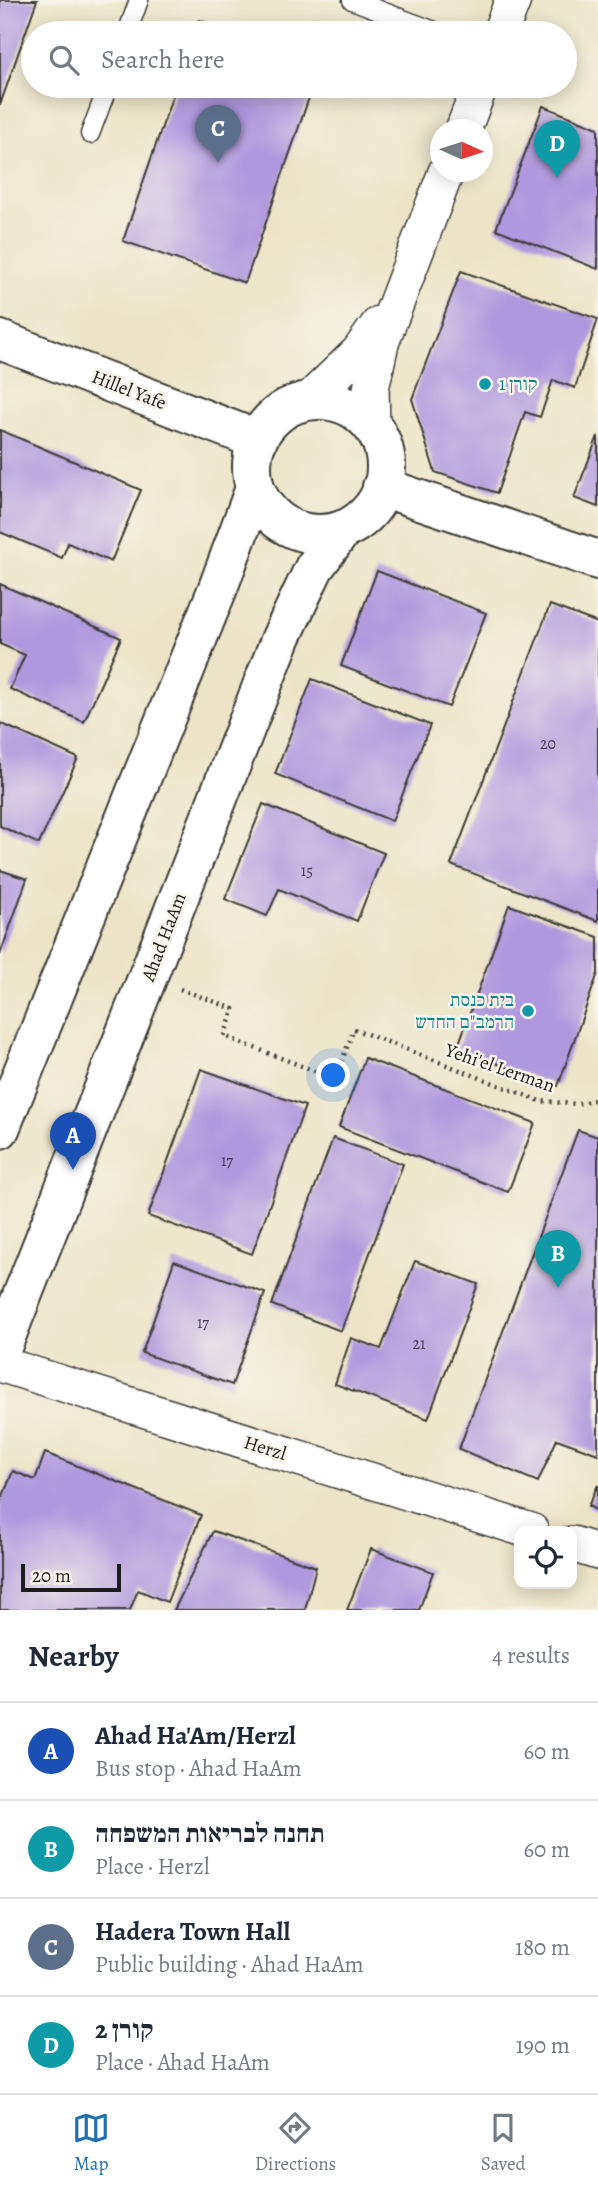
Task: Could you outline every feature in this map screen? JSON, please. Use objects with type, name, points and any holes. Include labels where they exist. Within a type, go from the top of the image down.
[{"type":"street","points":[[505,21],[513,0]]},
{"type":"street","points":[[467,119],[475,98]]},
{"type":"street","points":[[372,425],[371,389],[376,362],[403,281],[442,182]]},
{"type":"street","points":[[309,400],[359,352],[403,281]]},
{"type":"street","name":"Hillel Yafe","points":[[0,340],[258,440]]},
{"type":"street","points":[[309,400],[327,400],[344,404],[359,412],[372,425],[384,450],[386,465],[382,487],[374,505],[365,516],[342,530],[324,534],[307,533],[290,527],[275,517],[263,504],[255,488],[253,463],[258,440],[266,425],[278,413],[309,400]]},
{"type":"street","points":[[382,487],[598,560]]},
{"type":"street","points":[[0,1129],[218,588],[255,488]]},
{"type":"street","name":"Ahad HaAm","points":[[0,1352],[286,628],[314,568],[342,530]]},
{"type":"street","name":"Herzl","points":[[0,1364],[515,1526]]},
{"type":"street","points":[[577,1546],[598,1552]]},
{"type":"lane","points":[[131,21],[139,0]]},
{"type":"lane","points":[[352,0],[408,21]]},
{"type":"lane","points":[[90,134],[104,98]]},
{"type":"path","name":"Yehi'el Lerman","points":[[148,976],[234,1009],[224,1036],[335,1079],[354,1030],[540,1101],[576,1104],[598,1098]]},
{"type":"building","points":[[0,0],[37,0],[30,21],[21,21],[21,45],[0,105]]},
{"type":"building","points":[[172,98],[309,98],[245,283],[123,241]]},
{"type":"building","points":[[543,106],[598,128],[598,269],[496,229]]},
{"type":"building","name":"קורן 1","points":[[461,271],[598,319],[575,388],[553,380],[540,417],[525,412],[497,493],[435,472],[412,399]]},
{"type":"building","points":[[0,430],[141,490],[111,562],[68,543],[62,558],[0,532]]},
{"type":"building","points":[[598,436],[598,507],[574,498]]},
{"type":"building","points":[[377,571],[486,613],[449,707],[341,666]]},
{"type":"building","points":[[0,584],[121,638],[84,722],[10,689],[25,655],[0,644]]},
{"type":"building","points":[[550,605],[598,623],[598,921],[451,865]]},
{"type":"building","points":[[312,679],[430,725],[392,821],[275,774]]},
{"type":"building","points":[[0,723],[78,758],[39,844],[0,826]]},
{"type":"building","points":[[263,804],[384,853],[357,921],[279,889],[267,916],[225,899]]},
{"type":"building","points":[[0,870],[27,879],[0,955]]},
{"type":"building","name":"בית כנסת הרמב\"ם החדש","points":[[509,905],[598,937],[598,973],[558,1086],[457,1049]]},
{"type":"building","points":[[365,1058],[535,1123],[508,1192],[339,1127]]},
{"type":"building","points":[[201,1069],[305,1106],[252,1254],[148,1216]]},
{"type":"building","points":[[578,1130],[598,1137],[598,1454],[557,1439],[538,1482],[459,1449]]},
{"type":"building","points":[[333,1138],[403,1164],[341,1331],[272,1305]]},
{"type":"building","points":[[174,1261],[265,1293],[232,1385],[142,1353]]},
{"type":"building","points":[[415,1261],[478,1284],[428,1419],[335,1384],[351,1338],[381,1349]]},
{"type":"building","points":[[45,1453],[201,1515],[167,1602],[138,1590],[130,1610],[0,1610],[0,1503],[13,1471],[35,1480]]},
{"type":"building","points":[[598,1485],[598,1511],[588,1506]]},
{"type":"building","points":[[213,1531],[316,1567],[305,1610],[174,1610]]},
{"type":"building","points":[[371,1549],[433,1572],[419,1610],[347,1610]]},
{"type":"place","name":"Hadera Town Hall","points":[[218,163]]},
{"type":"place","name":"קורן 2","points":[[557,178]]},
{"type":"place","name":"קורן 1","points":[[485,384]]},
{"type":"place","name":"בית כנסת הרמב\"ם החדש","points":[[528,1011]]},
{"type":"place","name":"Ahad Ha'Am/Herzl","points":[[73,1170]]},
{"type":"place","name":"תחנה לבריאות המשפחה","points":[[558,1288]]}]
